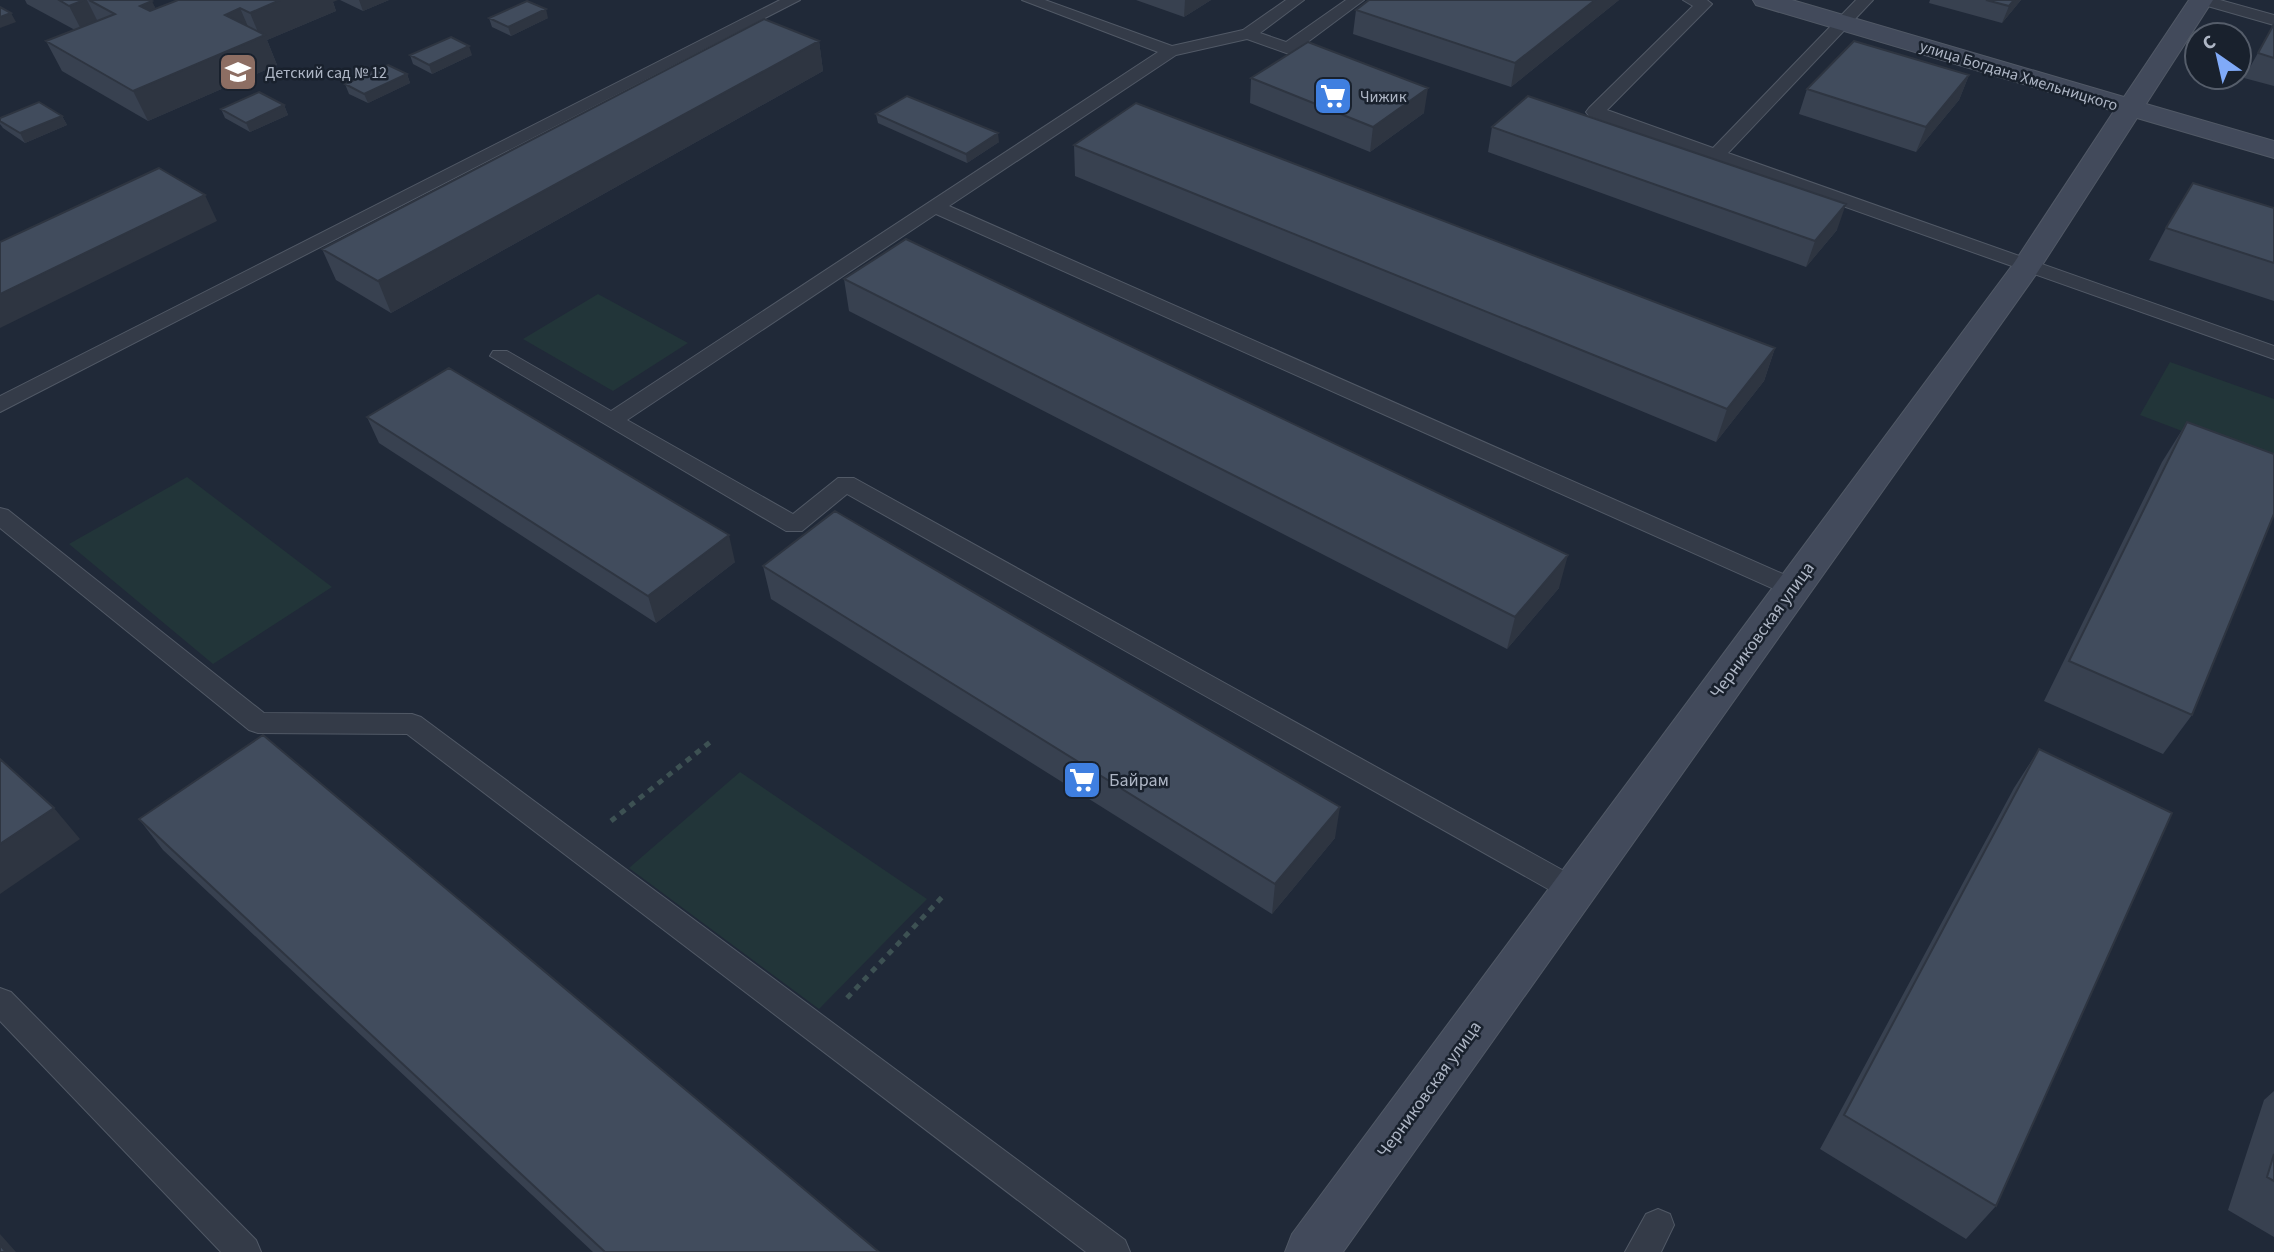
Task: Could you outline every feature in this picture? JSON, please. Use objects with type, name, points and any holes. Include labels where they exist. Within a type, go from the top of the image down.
[{"type":"street","name":"улица Богдана Хмельницкого","points":[[1765,0],[2274,150]]},
{"type":"street","name":"Черниковская улица","points":[[1311,1252],[2026,267],[2133,109],[2202,0]]},
{"type":"lane","points":[[0,405],[792,0]]},
{"type":"lane","points":[[1030,0],[1171,51]]},
{"type":"lane","points":[[612,420],[1171,51],[1248,34],[1296,0]]},
{"type":"lane","points":[[1288,48],[1356,0]]},
{"type":"lane","points":[[1716,155],[1865,0]]},
{"type":"lane","points":[[2202,0],[2274,20]]},
{"type":"lane","points":[[1701,1],[1595,112],[2274,353]]},
{"type":"lane","points":[[1248,34],[1338,65]]},
{"type":"lane","points":[[935,206],[1793,588]]},
{"type":"lane","points":[[500,356],[794,525],[846,483],[1574,890]]},
{"type":"lane","points":[[0,516],[258,723],[412,724],[1113,1252]]},
{"type":"lane","points":[[0,1001],[244,1252]]},
{"type":"path","points":[[577,848],[715,739]]},
{"type":"path","points":[[817,1029],[945,894]]},
{"type":"green space","points":[[598,294],[688,343],[613,391],[523,339]]},
{"type":"green space","points":[[2170,362],[2274,399],[2274,466],[2140,415]]},
{"type":"green space","points":[[187,477],[332,587],[213,664],[69,544]]},
{"type":"green space","points":[[740,772],[927,899],[819,1009],[629,868]]},
{"type":"building","points":[[59,0],[84,0],[69,6]]},
{"type":"building","points":[[89,0],[150,0],[152,1],[140,6],[150,11],[178,0],[280,0],[250,13],[240,8],[225,15],[265,35],[133,91],[46,41],[115,14]]},
{"type":"building","points":[[1369,0],[1595,0],[1515,63],[1356,10]]},
{"type":"building","points":[[1986,0],[2014,0],[2009,6]]},
{"type":"building","points":[[527,1],[546,9],[508,27],[489,18]]},
{"type":"building","points":[[0,7],[11,13],[0,17]]},
{"type":"building","points":[[764,19],[819,41],[378,281],[322,249]]},
{"type":"building","points":[[2274,24],[2274,58],[2258,53]]},
{"type":"building","points":[[451,37],[469,46],[429,65],[410,55]]},
{"type":"building","points":[[1854,41],[1969,75],[1926,127],[1807,89]]},
{"type":"building","points":[[1308,42],[1428,88],[1373,127],[1251,78]]},
{"type":"building","points":[[388,65],[407,74],[364,94],[345,84]]},
{"type":"building","points":[[259,92],[284,105],[246,123],[221,109]]},
{"type":"building","points":[[907,96],[998,133],[966,154],[876,114]]},
{"type":"building","points":[[1528,96],[1846,204],[1815,241],[1492,127]]},
{"type":"building","points":[[39,102],[62,116],[20,133],[0,121],[0,118]]},
{"type":"building","points":[[1136,103],[1775,348],[1727,409],[1074,145]]},
{"type":"building","points":[[159,168],[205,195],[0,294],[0,242]]},
{"type":"building","points":[[2193,183],[2274,208],[2274,263],[2166,228]]},
{"type":"building","points":[[906,239],[1568,555],[1515,617],[844,279]]},
{"type":"building","points":[[449,368],[729,535],[648,596],[367,417]]},
{"type":"building","points":[[2187,422],[2274,454],[2274,514],[2192,715],[2069,661]]},
{"type":"building","points":[[835,511],[1340,807],[1275,884],[763,566]]},
{"type":"building","points":[[263,735],[879,1252],[605,1252],[139,819]]},
{"type":"building","points":[[2039,749],[2172,813],[1996,1206],[1844,1115]]},
{"type":"building","points":[[0,759],[54,808],[0,844]]},
{"type":"building","points":[[2274,1154],[2274,1181],[2267,1177]]},
{"type":"place","name":"Детский сад № 12","points":[[238,72]]},
{"type":"place","name":"Чижик","points":[[1333,96]]},
{"type":"place","name":"Байрам","points":[[1082,780]]}]
